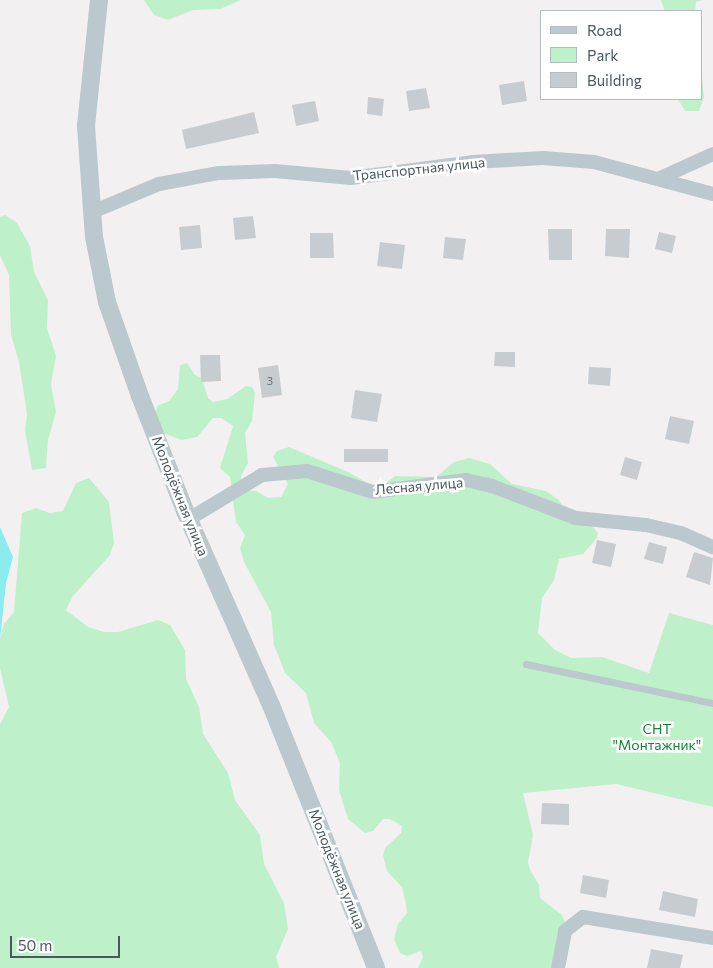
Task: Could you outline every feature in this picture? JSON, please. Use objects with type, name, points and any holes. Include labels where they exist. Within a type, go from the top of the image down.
[{"type":"street","name":"Молодёжная улица","points":[[99,0],[86,126],[92,212],[108,302],[140,396],[189,519],[271,705],[376,968]]},
{"type":"street","points":[[660,178],[713,154]]},
{"type":"street","name":"Транспортная улица","points":[[92,212],[159,184],[219,173],[275,171],[351,178],[472,162],[543,158],[594,162],[660,178],[713,194]]},
{"type":"street","name":"Лесная улица","points":[[189,519],[262,475],[306,471],[373,492],[466,480],[492,486],[576,518],[646,524],[681,533],[713,546]]},
{"type":"street","points":[[558,968],[565,931],[583,916],[713,938]]},
{"type":"lane","points":[[526,664],[713,703]]},
{"type":"green space","points":[[144,0],[241,0],[220,9],[193,10],[168,20],[154,15]]},
{"type":"green space","points":[[661,0],[703,0],[696,2],[695,10],[665,10]]},
{"type":"green space","points":[[679,100],[703,100],[699,111],[685,111]]},
{"type":"green space","points":[[5,215],[17,223],[30,246],[34,272],[48,300],[47,328],[56,356],[51,384],[56,412],[48,440],[46,468],[32,470],[25,430],[27,414],[19,362],[11,335],[9,275],[0,255],[0,217]]},
{"type":"green space","name":"СНТ \"Монтажник\"","points":[[187,363],[195,375],[202,378],[208,398],[213,402],[227,399],[246,386],[252,387],[255,393],[252,421],[245,433],[248,463],[241,476],[244,490],[256,491],[268,498],[281,497],[288,484],[273,457],[277,451],[289,447],[348,472],[378,489],[395,476],[436,477],[454,462],[469,458],[490,464],[512,484],[546,491],[559,500],[568,514],[593,527],[598,533],[596,539],[583,554],[559,559],[554,580],[542,598],[538,633],[555,650],[571,658],[602,657],[649,673],[669,613],[713,625],[713,807],[616,784],[523,793],[533,835],[528,862],[530,870],[539,885],[540,898],[562,915],[565,922],[552,968],[418,968],[423,957],[421,951],[407,956],[400,953],[394,939],[398,924],[407,913],[406,904],[402,887],[387,871],[383,855],[385,848],[401,833],[402,826],[390,819],[383,819],[373,831],[365,833],[348,819],[339,790],[340,763],[331,742],[314,723],[306,693],[285,673],[274,645],[271,612],[244,562],[240,548],[245,535],[236,522],[230,477],[220,468],[233,426],[221,418],[213,418],[197,437],[182,440],[160,432],[155,420],[157,406],[169,401],[178,389],[180,365]]},
{"type":"green space","points":[[89,478],[109,502],[114,543],[110,555],[73,596],[66,610],[88,627],[104,632],[118,632],[158,620],[170,625],[185,650],[186,679],[199,707],[203,734],[228,773],[235,800],[260,835],[264,864],[284,903],[288,929],[276,957],[279,968],[0,968],[0,724],[9,707],[0,668],[0,639],[4,624],[14,612],[22,513],[36,508],[50,513],[63,511],[76,483]]},
{"type":"water","points":[[0,527],[13,557],[6,583],[0,639]]},
{"type":"building","points":[[524,81],[527,101],[502,105],[499,85]]},
{"type":"building","points":[[426,88],[430,108],[409,111],[406,91]]},
{"type":"building","points":[[368,97],[384,99],[382,116],[367,114]]},
{"type":"building","points":[[315,101],[319,121],[296,126],[292,105]]},
{"type":"building","points":[[254,112],[259,133],[186,149],[182,130]]},
{"type":"building","points":[[253,216],[256,238],[235,240],[233,218]]},
{"type":"building","points":[[200,225],[202,248],[181,250],[179,227]]},
{"type":"building","points":[[548,229],[572,229],[572,260],[549,260]]},
{"type":"building","points":[[606,229],[630,229],[629,258],[605,256]]},
{"type":"building","points":[[659,232],[676,236],[672,253],[655,249]]},
{"type":"building","points":[[310,233],[333,233],[334,258],[310,258]]},
{"type":"building","points":[[445,237],[466,239],[463,260],[443,258]]},
{"type":"building","points":[[380,242],[405,245],[402,269],[377,266]]},
{"type":"building","points":[[495,352],[515,352],[515,367],[494,366]]},
{"type":"building","points":[[200,355],[220,355],[221,381],[201,382]]},
{"type":"building","points":[[278,365],[282,395],[262,398],[258,368]]},
{"type":"building","points":[[589,367],[611,368],[610,386],[588,384]]},
{"type":"building","points":[[355,390],[382,394],[377,422],[351,418]]},
{"type":"building","points":[[670,416],[694,421],[689,444],[665,439]]},
{"type":"building","points":[[344,449],[388,449],[388,462],[344,462]]},
{"type":"building","points":[[625,457],[642,462],[637,480],[620,475]]},
{"type":"building","points":[[597,540],[616,544],[611,567],[592,563]]},
{"type":"building","points":[[649,542],[667,547],[663,564],[644,559]]},
{"type":"building","points":[[694,552],[713,558],[710,585],[686,577]]},
{"type":"building","points":[[542,803],[569,804],[569,825],[541,824]]},
{"type":"building","points":[[583,875],[609,880],[606,898],[580,893]]},
{"type":"building","points":[[663,891],[698,899],[695,917],[659,910]]},
{"type":"building","points":[[651,949],[683,955],[680,968],[647,968]]}]
